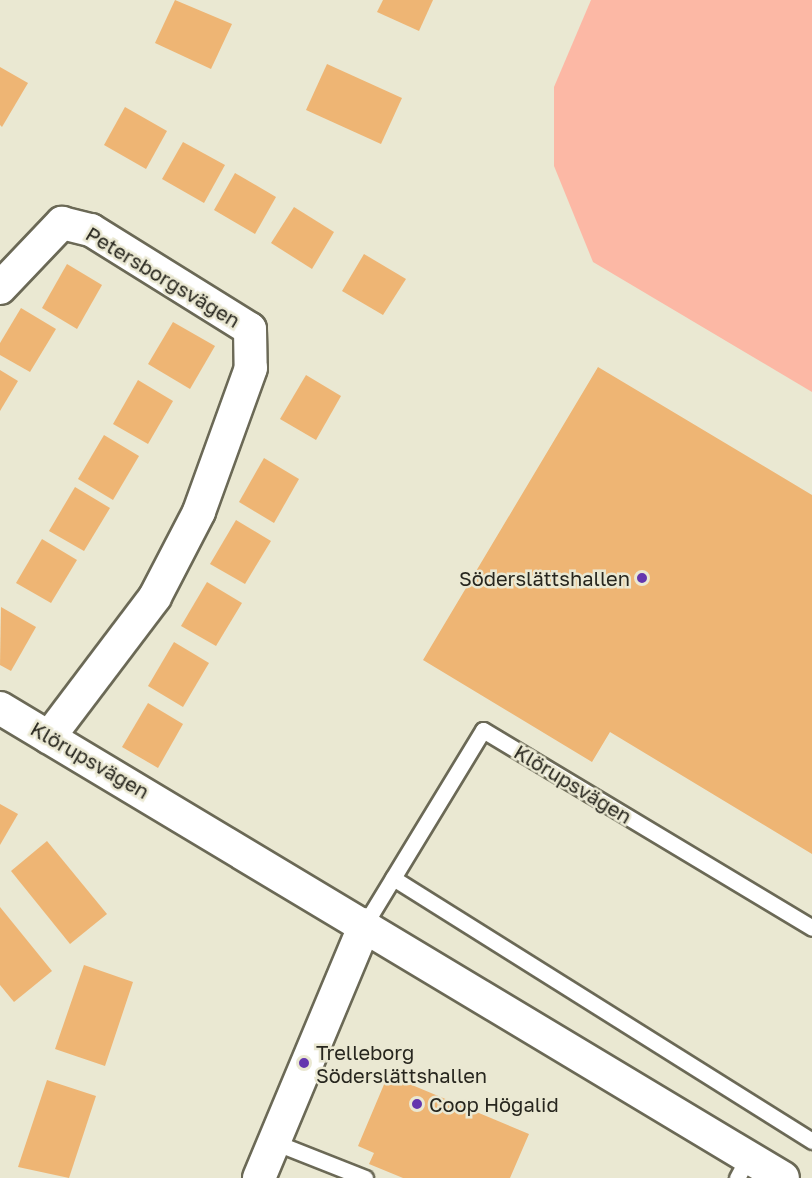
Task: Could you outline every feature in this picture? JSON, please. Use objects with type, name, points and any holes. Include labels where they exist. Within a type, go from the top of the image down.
[{"type":"street","name":"Petersborgsvägen","points":[[0,288],[62,223],[91,230],[250,329],[251,368],[199,513],[155,597],[49,737]]},
{"type":"street","name":"Klörupsvägen","points":[[0,708],[365,924],[743,1167],[783,1178]]},
{"type":"street","points":[[259,1178],[365,924]]},
{"type":"lane","name":"Klörupsvägen","points":[[365,924],[483,730],[812,928]]},
{"type":"lane","points":[[393,878],[812,1141]]},
{"type":"lane","points":[[274,1143],[365,1178]]},
{"type":"shaded area","points":[[591,0],[812,0],[812,392],[593,262],[554,166],[554,87]]},
{"type":"building","points":[[175,0],[232,24],[211,69],[155,43]]},
{"type":"building","points":[[383,0],[433,0],[419,31],[377,12]]},
{"type":"building","points":[[327,64],[402,98],[381,144],[306,110]]},
{"type":"building","points":[[0,67],[28,83],[2,127],[0,125]]},
{"type":"building","points":[[125,107],[167,131],[146,169],[104,145]]},
{"type":"building","points":[[183,142],[225,165],[204,203],[162,179]]},
{"type":"building","points":[[235,173],[276,197],[255,234],[214,210]]},
{"type":"building","points":[[294,207],[334,232],[312,269],[271,243]]},
{"type":"building","points":[[364,254],[406,279],[383,315],[342,291]]},
{"type":"building","points":[[67,264],[102,285],[77,329],[42,308]]},
{"type":"building","points":[[21,308],[56,329],[30,372],[0,355],[0,343]]},
{"type":"building","points":[[173,322],[215,346],[190,389],[148,364]]},
{"type":"building","name":"Söderslättshallen","points":[[598,367],[812,495],[812,854],[610,732],[592,762],[423,660]]},
{"type":"building","points":[[0,370],[18,381],[0,411]]},
{"type":"building","points":[[306,375],[341,396],[316,440],[280,419]]},
{"type":"building","points":[[138,380],[173,401],[148,444],[113,424]]},
{"type":"building","points":[[104,435],[139,456],[113,500],[78,479]]},
{"type":"building","points":[[264,458],[299,479],[274,523],[239,502]]},
{"type":"building","points":[[75,487],[110,508],[84,551],[49,531]]},
{"type":"building","points":[[236,520],[271,541],[245,584],[210,564]]},
{"type":"building","points":[[42,539],[77,560],[51,603],[16,583]]},
{"type":"building","points":[[207,582],[242,603],[216,646],[181,626]]},
{"type":"building","points":[[1,607],[36,627],[11,671],[0,665]]},
{"type":"building","points":[[174,642],[209,663],[183,707],[148,686]]},
{"type":"building","points":[[148,703],[183,724],[158,768],[122,747]]},
{"type":"building","points":[[0,804],[18,814],[0,845]]},
{"type":"building","points":[[47,841],[107,914],[70,944],[11,871]]},
{"type":"building","points":[[0,907],[52,971],[14,1002],[0,985]]},
{"type":"building","points":[[84,965],[133,982],[105,1066],[55,1049]]},
{"type":"building","name":"Coop Högalid","points":[[388,1075],[529,1134],[510,1178],[403,1178],[369,1164],[374,1153],[358,1146]]},
{"type":"building","points":[[47,1080],[96,1096],[69,1178],[18,1167]]},
{"type":"place","name":"Söderslättshallen","points":[[642,578]]},
{"type":"place","name":"Trelleborg Söderslättshallen","points":[[304,1063]]},
{"type":"place","name":"Coop Högalid","points":[[417,1104]]}]
